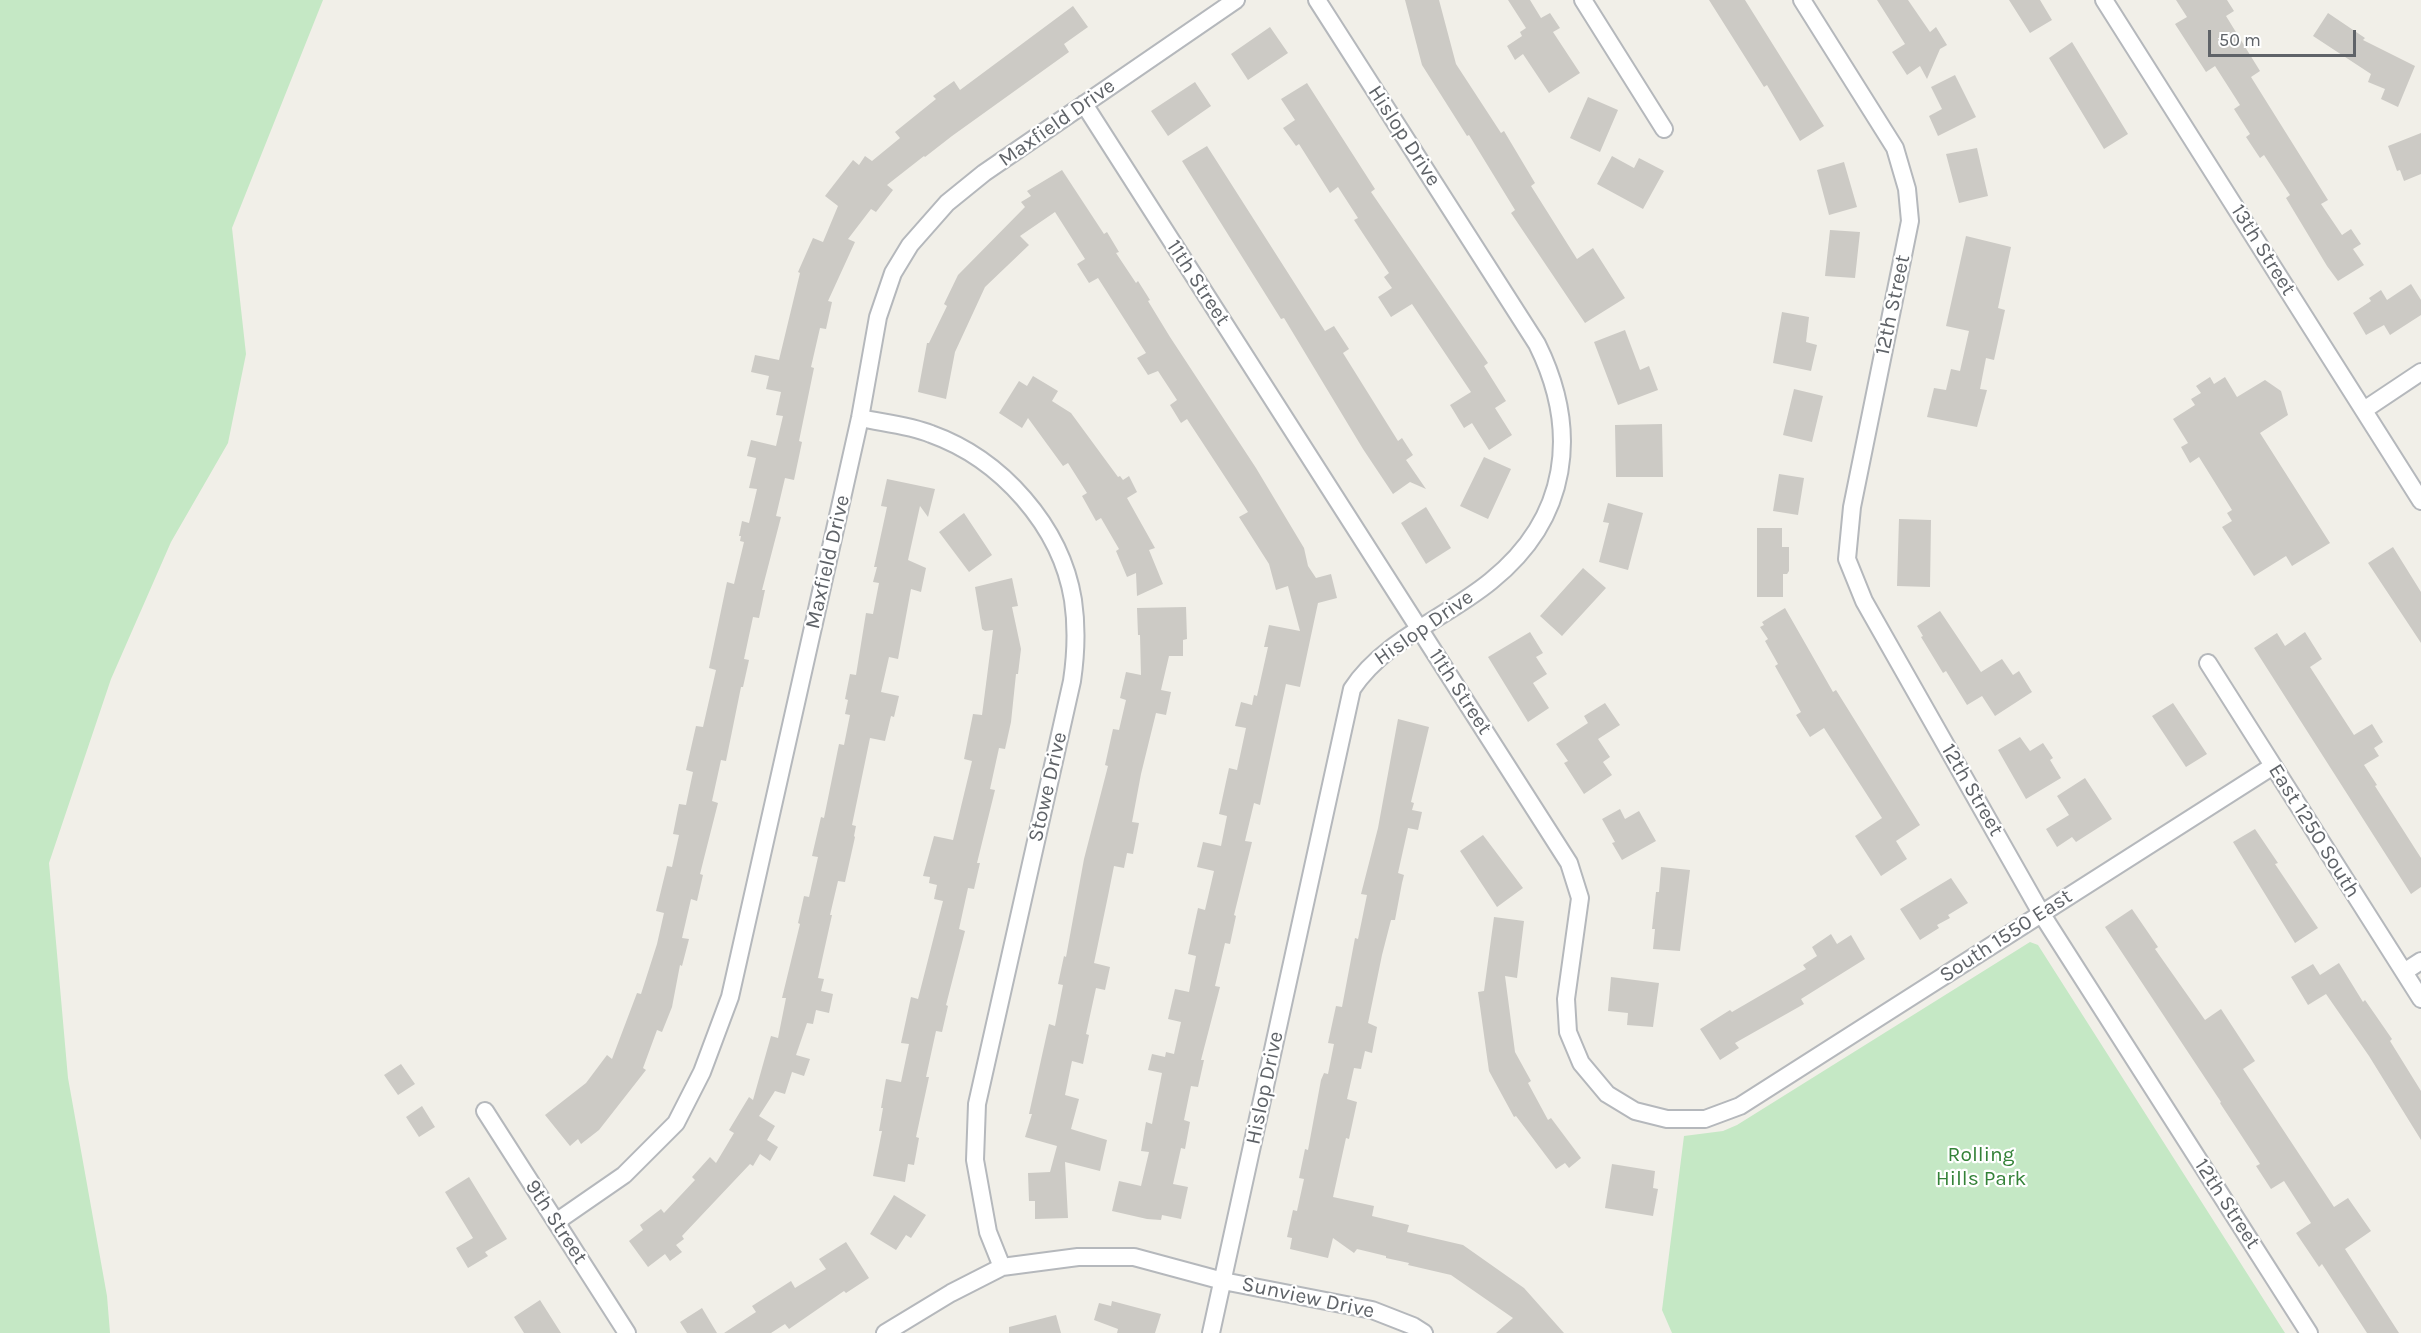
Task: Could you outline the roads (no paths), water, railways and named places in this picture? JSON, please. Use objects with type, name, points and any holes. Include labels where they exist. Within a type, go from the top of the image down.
[{"type":"street","name":"Maxfield Drive","points":[[556,1222],[624,1174],[676,1123],[706,1061],[730,997],[860,418],[878,317],[894,273],[910,245],[947,203],[984,173],[1236,0]]},
{"type":"street","name":"Hislop Drive","points":[[1210,1333],[1352,689],[1362,674],[1380,657],[1491,582],[1527,546],[1551,501],[1563,446],[1562,419],[1550,371],[1537,344],[1317,0]]},
{"type":"street","points":[[1583,0],[1664,129]]},
{"type":"street","name":"12th Street","points":[[1802,0],[1895,148],[1907,189],[1910,221],[1852,507],[1847,559],[1864,601],[2041,913],[2309,1333]]},
{"type":"street","name":"13th Street","points":[[2104,0],[2421,501]]},
{"type":"street","name":"11th Street","points":[[1084,104],[1569,863],[1580,898],[1566,999],[1567,1021],[1568,1032],[1581,1064],[1607,1094],[1635,1111],[1667,1119],[1705,1119],[1740,1106]]},
{"type":"street","points":[[2364,410],[2421,372]]},
{"type":"street","name":"Stowe Drive","points":[[860,418],[930,433],[952,442],[993,469],[1028,503],[1040,519],[1055,546],[1073,597],[1076,649],[1072,681],[977,1104],[975,1160],[988,1232],[1002,1267]]},
{"type":"street","name":"East 1250 South","points":[[2208,663],[2421,999]]},
{"type":"street","name":"South 1550 East","points":[[1740,1106],[2273,766]]},
{"type":"street","points":[[2404,972],[2421,961]]},
{"type":"street","name":"9th Street","points":[[484,1111],[627,1333]]},
{"type":"street","name":"Sunview Drive","points":[[885,1333],[951,1293],[1002,1267],[1078,1257],[1134,1257],[1223,1281],[1372,1310],[1413,1326],[1424,1333]]},
{"type":"park label","name":"Rolling Hills Park","points":[[1981,1167]]}]
